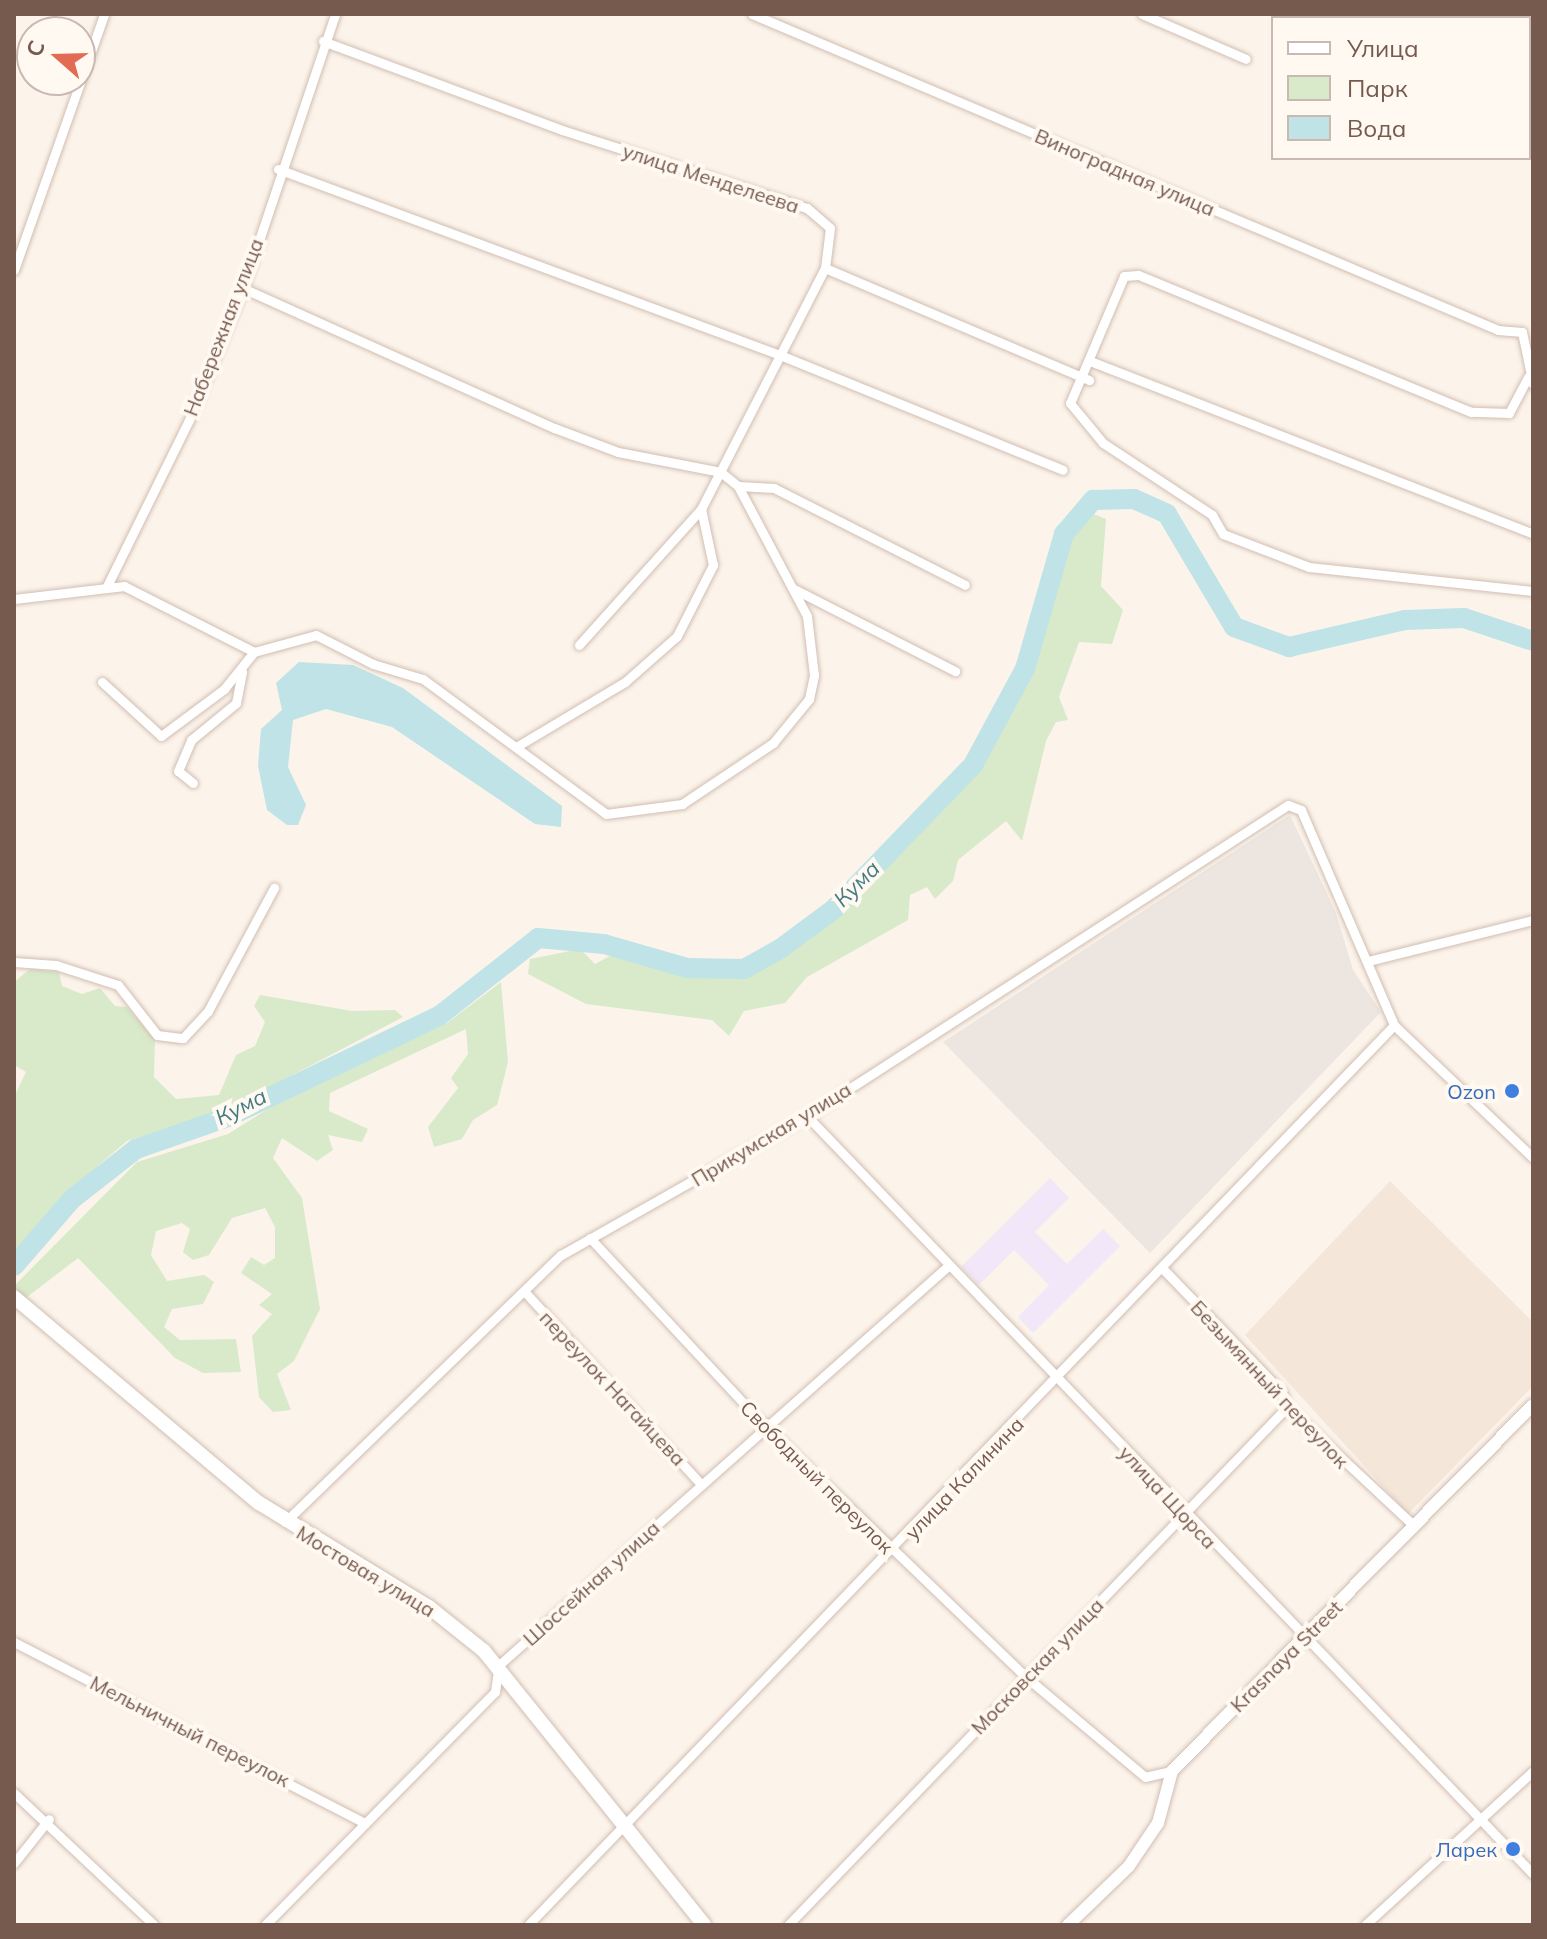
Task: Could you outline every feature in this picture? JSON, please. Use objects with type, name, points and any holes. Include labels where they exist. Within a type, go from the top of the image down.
[{"type":"main road","name":"Мостовая улица","points":[[14,1297],[285,1522],[429,1607],[499,1665],[704,1925]]},
{"type":"street","points":[[14,270],[104,14]]},
{"type":"street","name":"Набережная улица","points":[[107,586],[189,420],[243,288],[278,169],[335,14]]},
{"type":"street","name":"Виноградная улица","points":[[752,14],[1498,330],[1522,332],[1531,381]]},
{"type":"street","points":[[1142,14],[1246,59]]},
{"type":"street","name":"улица Менделеева","points":[[323,41],[562,130],[807,208],[830,228],[825,268]]},
{"type":"street","points":[[278,169],[780,355],[1063,470]]},
{"type":"street","points":[[579,645],[701,509],[825,268],[1085,379]]},
{"type":"street","points":[[1531,381],[1509,413],[1471,412],[1138,275],[1124,276],[1085,379],[1070,403],[1103,443],[1212,515],[1223,534],[1309,567],[1533,591]]},
{"type":"street","points":[[14,599],[124,586],[254,652],[323,637],[373,664],[423,679],[606,814],[682,804],[773,743],[809,699],[813,652],[793,589],[738,486],[721,472],[618,452],[554,428],[243,288]]},
{"type":"street","points":[[1090,361],[1533,534]]},
{"type":"street","points":[[738,486],[774,488],[965,585]]},
{"type":"street","points":[[516,747],[625,682],[677,636],[713,565],[701,509]]},
{"type":"street","points":[[793,589],[955,671]]},
{"type":"street","points":[[193,783],[178,771],[191,740],[236,703],[242,672],[254,652]]},
{"type":"street","points":[[102,682],[161,736],[242,672]]},
{"type":"street","name":"Прикумская улица","points":[[285,1522],[524,1291],[590,1238],[807,1116],[1272,811],[1288,805],[1301,810],[1368,961]]},
{"type":"street","points":[[14,962],[56,965],[118,985],[157,1035],[183,1038],[208,1011],[274,888]]},
{"type":"street","points":[[1533,920],[1368,961],[1394,1025],[1533,1158]]},
{"type":"street","name":"улица Калинина","points":[[528,1925],[1059,1381],[1394,1025]]},
{"type":"street","name":"улица Щорса","points":[[807,1116],[1182,1514],[1533,1874]]},
{"type":"street","name":"Свободный переулок","points":[[590,1238],[764,1425],[892,1552],[1026,1677],[1145,1777],[1172,1771]]},
{"type":"street","name":"Шоссейная улица","points":[[265,1925],[495,1692],[499,1665],[764,1425],[949,1265]]},
{"type":"street","name":"Безымянный переулок","points":[[1164,1270],[1282,1392],[1287,1407],[1414,1526]]},
{"type":"street","name":"переулок Нагайцева","points":[[524,1291],[701,1484]]},
{"type":"street","name":"Krasnaya Street","points":[[1068,1925],[1129,1866],[1158,1823],[1172,1771],[1533,1405]]},
{"type":"street","name":"Московская улица","points":[[788,1925],[1287,1407]]},
{"type":"street","name":"Мельничный переулок","points":[[14,1642],[365,1823]]},
{"type":"street","points":[[1365,1925],[1533,1771]]},
{"type":"street","points":[[14,1793],[49,1819],[154,1925]]},
{"type":"street","points":[[14,1863],[49,1819]]},
{"type":"shaded area","points":[[1290,815],[1336,913],[1353,970],[1381,1012],[1150,1253],[943,1042]]},
{"type":"shaded area","points":[[1050,1178],[1069,1198],[1035,1232],[1067,1264],[1103,1229],[1120,1246],[1033,1333],[1018,1317],[1049,1285],[1014,1250],[979,1285],[961,1267]]},
{"type":"shaded area","points":[[1390,1181],[1533,1322],[1533,1386],[1408,1514],[1245,1335]]},
{"type":"green space","points":[[1091,513],[1106,519],[1101,586],[1123,610],[1112,644],[1079,642],[1059,697],[1068,720],[1056,722],[1046,741],[1022,841],[1006,821],[958,860],[953,881],[935,899],[927,887],[910,895],[908,920],[807,977],[785,1003],[744,1011],[729,1036],[712,1020],[586,1004],[528,974],[530,959],[580,949],[595,964],[610,956],[687,976],[745,977],[838,914],[979,767],[1031,672],[1069,537]]},
{"type":"green space","points":[[30,969],[59,972],[62,986],[82,994],[100,988],[115,1006],[127,1007],[155,1040],[154,1077],[176,1099],[219,1095],[236,1055],[255,1046],[265,1022],[254,1006],[260,995],[352,1011],[395,1010],[403,1017],[226,1110],[127,1141],[66,1193],[14,1256],[14,1097],[26,1072],[14,1065],[14,982]]},
{"type":"green space","points":[[501,982],[508,1062],[497,1105],[473,1120],[462,1139],[434,1147],[428,1127],[458,1088],[451,1078],[468,1054],[466,1029],[330,1093],[329,1111],[368,1129],[362,1142],[328,1135],[333,1150],[317,1161],[282,1138],[273,1158],[302,1198],[320,1309],[294,1361],[277,1374],[291,1410],[273,1412],[259,1397],[252,1336],[272,1314],[259,1305],[272,1294],[241,1273],[251,1257],[264,1265],[275,1258],[275,1227],[265,1208],[232,1218],[209,1255],[193,1260],[183,1252],[190,1229],[182,1223],[156,1231],[151,1255],[167,1281],[204,1275],[214,1282],[203,1304],[172,1309],[164,1327],[180,1340],[236,1339],[241,1372],[203,1373],[175,1358],[78,1258],[14,1307],[14,1286],[137,1162],[228,1134],[290,1095],[447,1023]]},
{"type":"water","points":[[299,662],[353,665],[403,688],[562,806],[561,827],[535,824],[392,727],[326,709],[293,720],[288,767],[306,805],[298,825],[287,825],[267,810],[258,766],[261,729],[282,710],[276,683]]},
{"type":"waterway","name":"Кума","points":[[1531,127],[1533,135]]},
{"type":"waterway","name":"Кума","points":[[14,1266],[72,1199],[136,1149],[228,1117],[439,1016],[538,938],[604,944],[687,968],[744,969],[780,949],[834,909],[973,765],[1025,669],[1064,534],[1093,500],[1134,499],[1167,514],[1234,627],[1289,647],[1405,620],[1464,618],[1533,641]]},
{"type":"place","name":"Ozon","points":[[1512,1091]]},
{"type":"place","name":"Ларек","points":[[1513,1849]]}]
